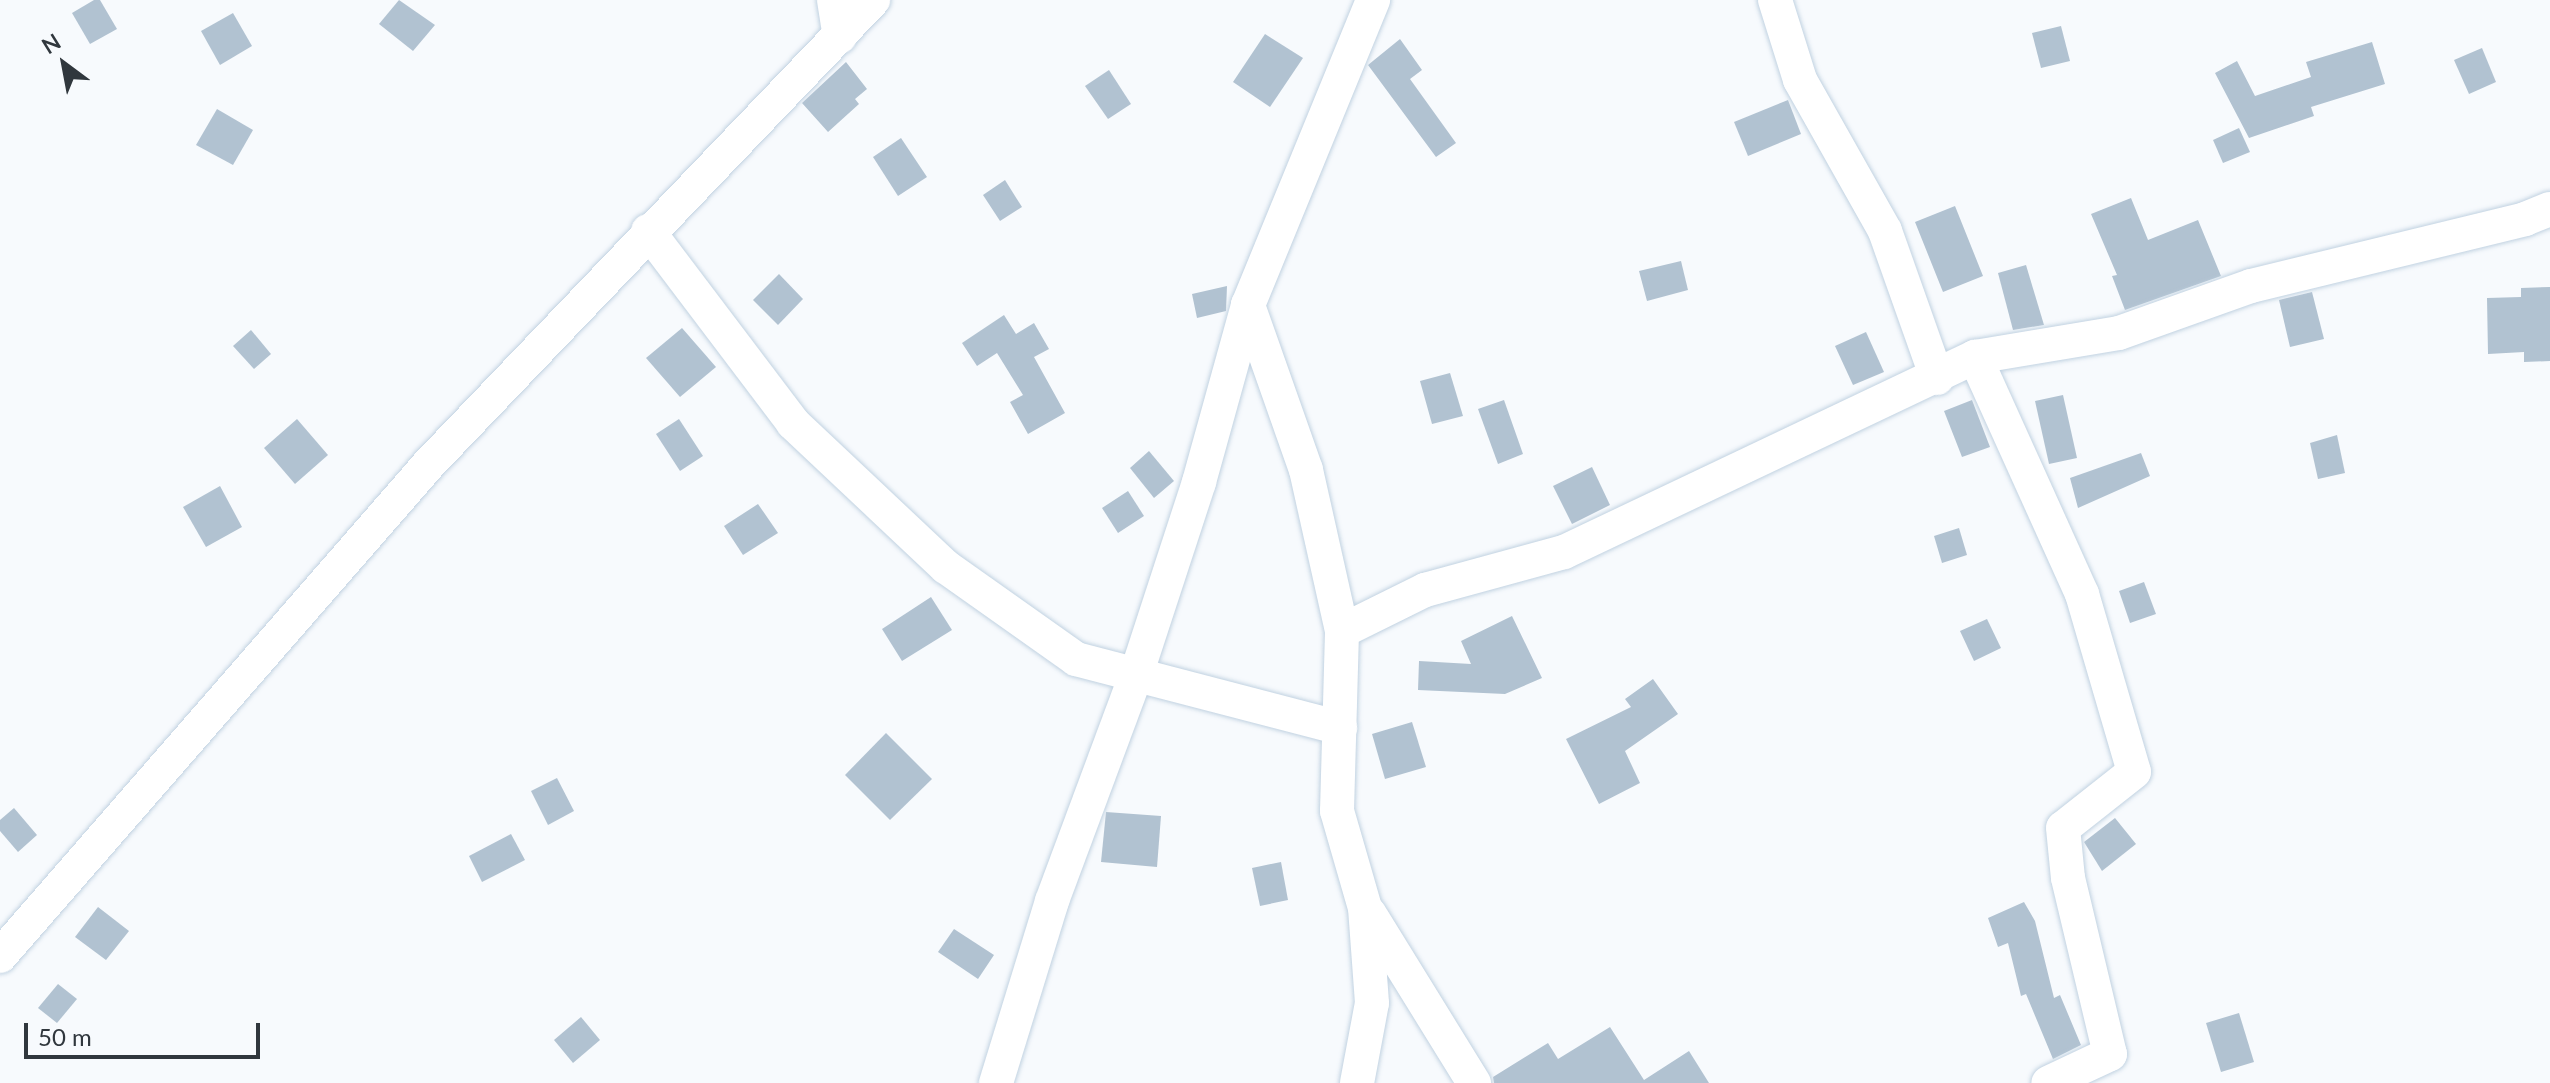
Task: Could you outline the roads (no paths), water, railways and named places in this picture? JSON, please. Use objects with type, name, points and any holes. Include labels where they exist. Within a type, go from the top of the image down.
[{"type":"street","points":[[834,0],[840,37]]},
{"type":"street","points":[[0,956],[428,465],[648,231],[873,0]]},
{"type":"street","points":[[996,1083],[1052,901],[1136,675],[1199,482],[1248,305],[1373,0]]},
{"type":"street","points":[[1775,0],[1800,80],[1885,231],[1937,378]]},
{"type":"street","points":[[1342,631],[1425,590],[1564,552],[1937,378],[1975,357],[2119,333],[2251,286],[2550,209]]},
{"type":"street","points":[[648,231],[793,423],[946,567],[1076,659],[1340,728]]},
{"type":"street","points":[[1248,305],[1306,470],[1342,631],[1337,811],[1365,908],[1372,1003],[1357,1083]]},
{"type":"street","points":[[1975,357],[2082,594],[2134,772],[2063,828],[2068,878],[2110,1054],[2048,1083]]},
{"type":"street","points":[[1365,908],[1474,1083]]}]
